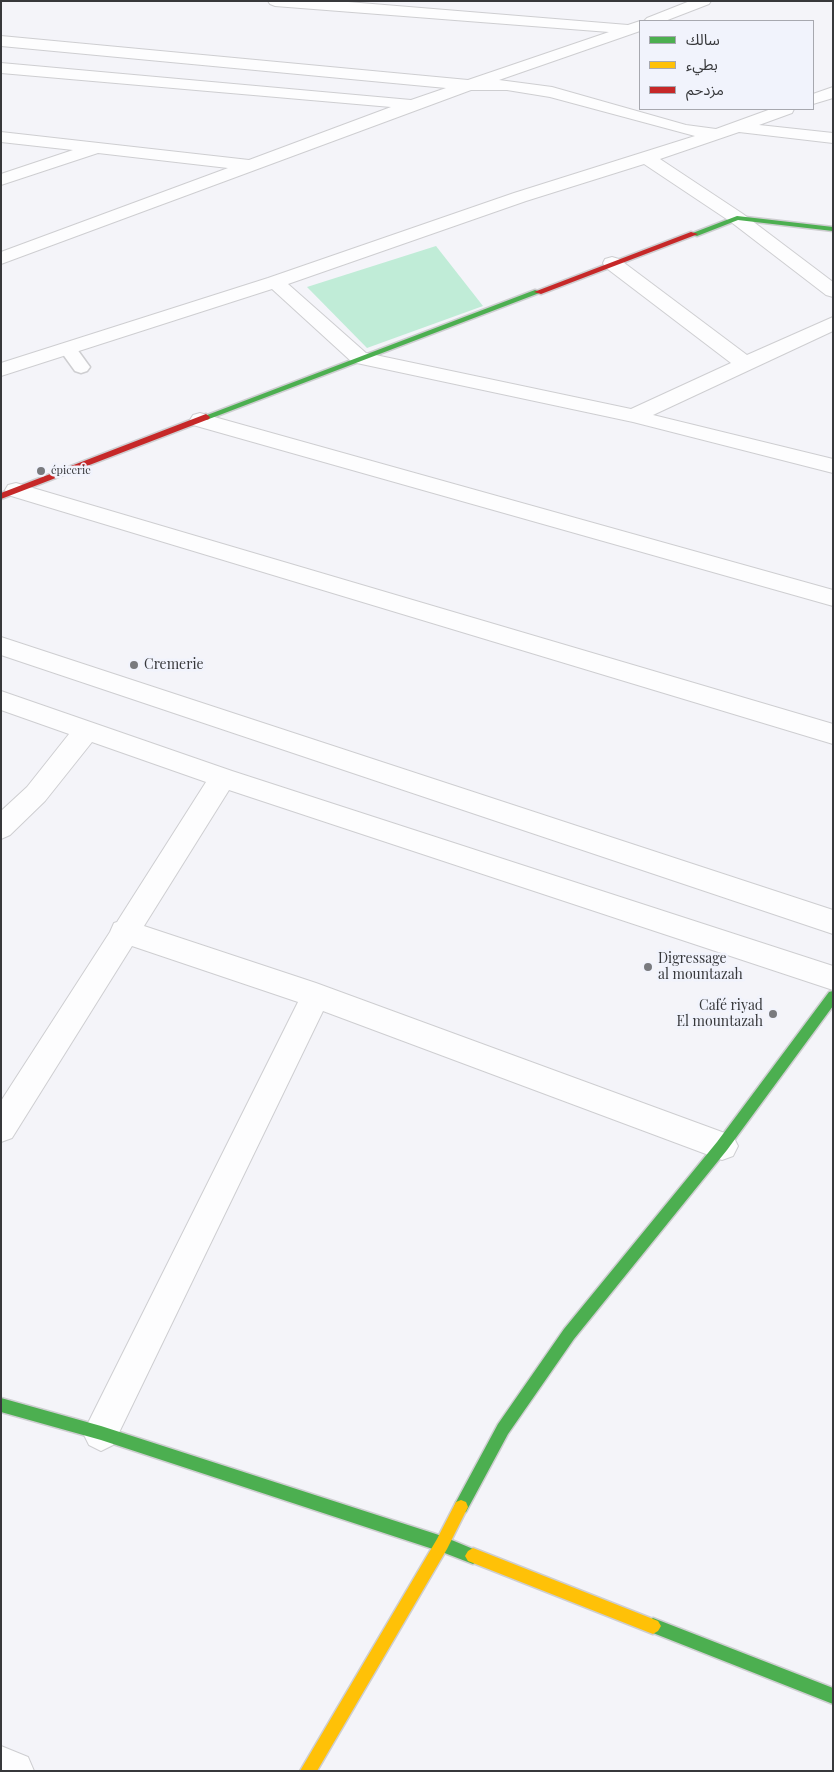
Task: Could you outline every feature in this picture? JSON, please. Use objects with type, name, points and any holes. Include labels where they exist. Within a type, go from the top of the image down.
[{"type":"street","points":[[275,1],[420,7],[485,16],[636,27]]},
{"type":"street","points":[[655,20],[704,1]]},
{"type":"street","points":[[485,16],[517,4]]},
{"type":"street","points":[[1,258],[254,166],[416,104],[636,27]]},
{"type":"street","points":[[1,41],[469,85],[507,85],[552,92],[685,130],[717,135]]},
{"type":"street","points":[[1,68],[416,104]]},
{"type":"street","points":[[814,99],[833,92]]},
{"type":"street","points":[[814,106],[833,108]]},
{"type":"street","points":[[1,370],[275,282],[520,197],[738,128],[783,110]]},
{"type":"street","points":[[738,128],[833,138]]},
{"type":"street","points":[[1,137],[254,166]]},
{"type":"street","points":[[1,180],[100,147]]},
{"type":"street","points":[[646,158],[737,218],[833,291]]},
{"type":"street","points":[[9,493],[359,358],[737,218],[833,229]]},
{"type":"street","points":[[612,263],[746,364]]},
{"type":"street","points":[[275,282],[359,358],[633,416],[833,466]]},
{"type":"street","points":[[633,416],[833,323]]},
{"type":"street","points":[[200,420],[833,598]]},
{"type":"street","points":[[9,493],[833,734]]},
{"type":"street","points":[[1,646],[833,922]]},
{"type":"street","points":[[1,700],[223,778],[833,978]]},
{"type":"street","points":[[1,828],[36,794],[86,730]]},
{"type":"street","points":[[1,1128],[223,778]]},
{"type":"street","points":[[124,932],[316,996],[722,1146]]},
{"type":"street","points":[[101,1433],[316,996]]},
{"type":"street","points":[[308,1771],[442,1544],[503,1430],[569,1334],[722,1146],[833,996]]},
{"type":"street","points":[[1,1405],[101,1433],[442,1544],[833,1696]]},
{"type":"street","points":[[1,1766],[14,1771]]},
{"type":"lane","points":[[68,349],[80,367]]},
{"type":"green space","points":[[436,246],[483,306],[367,348],[307,287]]},
{"type":"traffic: fast","points":[[694,234],[737,218],[833,229]]},
{"type":"traffic: fast","points":[[206,417],[538,292]]},
{"type":"traffic: fast","points":[[461,1507],[503,1429],[569,1334],[722,1146],[833,996]]},
{"type":"traffic: fast","points":[[1,1405],[101,1433],[442,1544],[473,1556]]},
{"type":"traffic: fast","points":[[653,1626],[833,1696]]},
{"type":"traffic: slow","points":[[308,1771],[442,1544],[461,1507]]},
{"type":"traffic: slow","points":[[473,1556],[653,1626]]},
{"type":"traffic: jam","points":[[538,292],[694,234]]},
{"type":"traffic: jam","points":[[1,496],[206,417]]},
{"type":"place","name":"épicerie","points":[[41,471]]},
{"type":"place","name":"Cremerie","points":[[134,665]]},
{"type":"place","name":"Digressage al mountazah","points":[[648,967]]},
{"type":"place","name":"Café riyad El mountazah","points":[[773,1014]]}]
